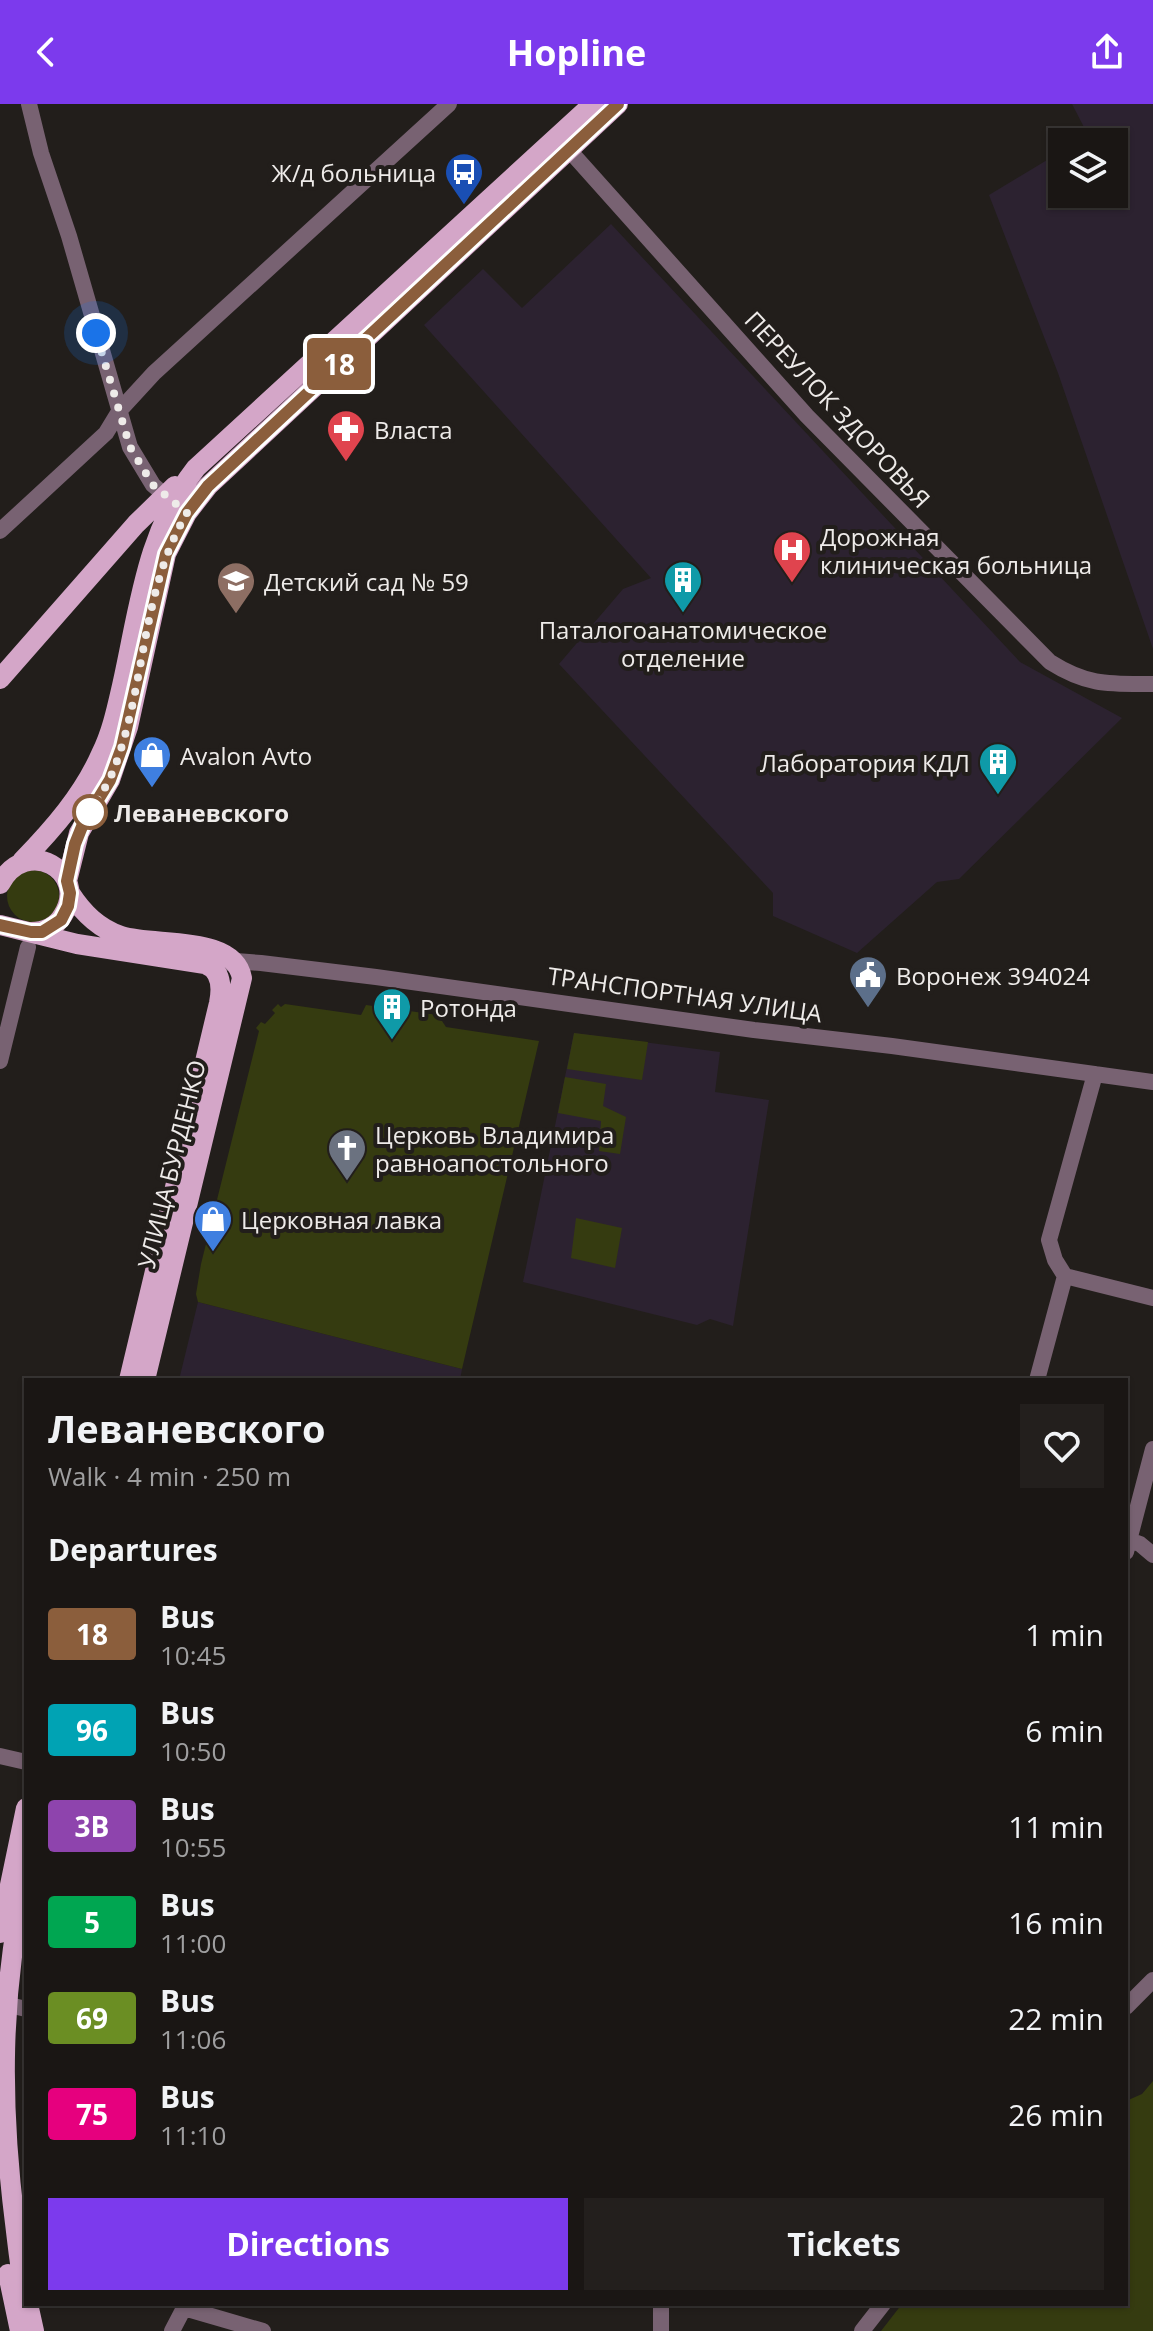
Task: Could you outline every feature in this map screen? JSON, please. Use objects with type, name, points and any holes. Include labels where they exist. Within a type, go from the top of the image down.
[{"type":"main road","points":[[0,882],[50,833],[75,799],[102,753],[115,715],[153,549],[196,468],[563,143],[618,104]]},
{"type":"main road","points":[[0,679],[136,524],[208,486],[563,143],[589,105]]},
{"type":"main road","points":[[19,933],[49,928],[61,920],[68,906],[75,844],[115,766],[128,727],[163,565],[176,533],[175,503]]},
{"type":"main road","points":[[22,861],[35,859],[48,862],[59,870],[81,910],[110,931],[125,937],[213,950],[236,961]]},
{"type":"main road","points":[[0,909],[19,933],[211,966]]},
{"type":"main road","name":"УЛИЦА БУРДЕНКО","points":[[145,1378],[240,990],[242,978],[236,961]]},
{"type":"main road","name":"УЛИЦА БУРДЕНКО","points":[[129,1378],[219,1003],[220,980],[211,966]]},
{"type":"main road","points":[[0,1933],[24,1818]]},
{"type":"main road","points":[[24,1883],[18,1908],[2,2039],[7,2166],[24,2282]]},
{"type":"main road","points":[[0,2215],[11,2293],[20,2331]]},
{"type":"main road","points":[[28,2306],[34,2331]]},
{"type":"street","points":[[29,104],[130,447],[153,485],[175,503]]},
{"type":"street","points":[[0,531],[106,433],[120,410],[154,373],[449,104]]},
{"type":"street","name":"ПЕРЕУЛОК ЗДОРОВЬЯ","points":[[563,143],[807,416],[1050,662],[1072,676],[1102,684],[1153,684]]},
{"type":"street","points":[[0,1061],[19,933]]},
{"type":"street","name":"ТРАНСПОРТНАЯ УЛИЦА","points":[[211,966],[236,961],[376,977],[698,1023],[1153,1082]]},
{"type":"street","points":[[1095,1074],[1049,1240],[1055,1260],[1065,1276],[1153,1298]]},
{"type":"street","points":[[1038,1378],[1065,1276]]},
{"type":"street","points":[[1153,1449],[1128,1546],[1140,1544],[1153,1555]]},
{"type":"street","points":[[0,1756],[24,1762]]},
{"type":"street","points":[[1128,2004],[1153,1980]]},
{"type":"street","points":[[5,2004],[24,2009]]},
{"type":"street","points":[[172,2331],[184,2306],[263,2331]]},
{"type":"street","points":[[661,2306],[661,2331]]},
{"type":"street","points":[[862,2331],[881,2306]]},
{"type":"shaded area","points":[[1072,104],[1153,104],[1153,649],[1058,373],[989,195],[1048,159],[1048,208],[1128,208],[1128,128],[1084,128]]},
{"type":"shaded area","name":"Дорожная клиническая больница","points":[[611,224],[1020,662],[1122,718],[959,879],[937,882],[857,953],[773,916],[773,893],[559,664],[623,589],[651,578],[424,325],[483,269],[522,308]]},
{"type":"shaded area","points":[[574,1033],[720,1052],[715,1092],[769,1100],[733,1326],[710,1319],[697,1325],[523,1282]]},
{"type":"shaded area","points":[[198,1302],[462,1369],[460,1378],[179,1378]]},
{"type":"green space","points":[[33,870],[51,878],[59,896],[51,914],[33,922],[15,914],[7,896],[15,878]]},
{"type":"green space","points":[[278,1004],[281,1007],[285,1004],[361,1015],[366,1005],[438,1015],[446,1027],[539,1041],[462,1369],[198,1302],[196,1294],[201,1264],[259,1031],[256,1028],[261,1022],[265,1024]]},
{"type":"green space","points":[[574,1033],[648,1042],[642,1080],[567,1069]]},
{"type":"green space","points":[[565,1077],[606,1084],[603,1106],[626,1117],[620,1154],[599,1151],[601,1121],[558,1113]]},
{"type":"green space","points":[[576,1218],[622,1228],[615,1268],[571,1258]]},
{"type":"green space","points":[[1153,2081],[1153,2331],[881,2331],[900,2306],[1128,2306],[1128,2100],[1142,2094]]},
{"type":"bus line","name":"18","points":[[0,925],[42,932],[61,920],[68,906],[70,893],[67,881],[75,844],[115,766],[128,727],[166,554],[189,510],[208,486],[618,104]]},
{"type":"place","name":"Ж/д больница","points":[[464,206]]},
{"type":"place","name":"Власта","points":[[346,463]]},
{"type":"place","name":"Дорожная клиническая больница","points":[[792,584]]},
{"type":"place","name":"Паталогоанатомическое отделение","points":[[683,614]]},
{"type":"place","name":"Детский сад № 59","points":[[236,615]]},
{"type":"place","name":"Avalon Avto","points":[[152,789]]},
{"type":"place","name":"Лаборатория КДЛ","points":[[998,796]]},
{"type":"place","name":"Леваневского","points":[[90,812]]},
{"type":"place","name":"Воронеж 394024","points":[[868,1009]]},
{"type":"place","name":"Ротонда","points":[[392,1041]]},
{"type":"place","name":"Церковь Владимира равноапостольного","points":[[347,1182]]},
{"type":"place","name":"Церковная лавка","points":[[213,1253]]},
{"type":"route","points":[[90,812],[110,780],[128,727],[166,554],[187,513],[153,485],[130,447],[96,333]]}]
